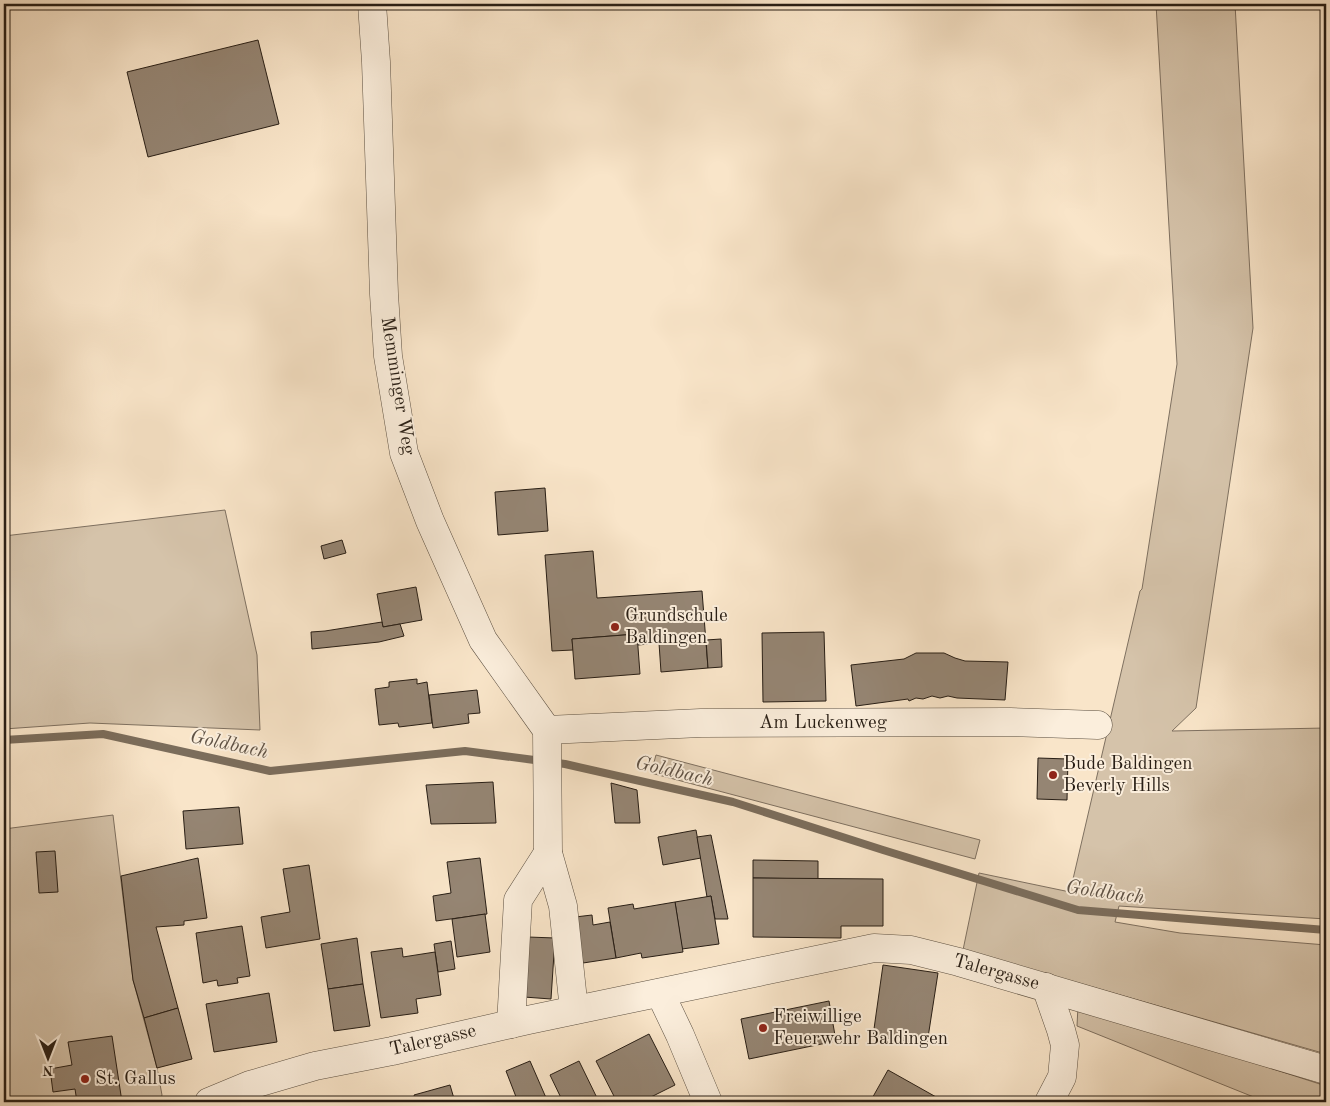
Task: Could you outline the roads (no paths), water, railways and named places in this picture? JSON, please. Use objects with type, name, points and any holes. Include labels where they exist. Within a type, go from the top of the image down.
[{"type":"street","name":"Memminger Weg","points":[[372,4],[388,356],[404,453],[430,521],[483,640],[547,737]]},
{"type":"street","name":"Am Luckenweg","points":[[547,737],[711,723],[1010,722],[1098,726]]},
{"type":"street","points":[[547,737],[548,853],[563,906],[574,1010]]},
{"type":"street","points":[[510,1024],[518,900],[548,853]]},
{"type":"street","name":"Talergasse","points":[[209,1102],[250,1085],[315,1066],[874,948],[911,950],[959,962],[1326,1070]]},
{"type":"street","points":[[1046,987],[1065,1045],[1062,1077],[1049,1102]]},
{"type":"street","points":[[660,993],[708,1102]]},
{"type":"waterway","name":"Goldbach","points":[[4,740],[103,734],[270,771],[465,751],[565,764],[733,802],[1078,910],[1326,930]]},
{"type":"place","name":"Grundschule Baldingen","points":[[615,627]]},
{"type":"place","name":"Bude Baldingen Beverly Hills","points":[[1053,775]]},
{"type":"place","name":"Freiwillige Feuerwehr Baldingen","points":[[763,1028]]},
{"type":"place","name":"St. Gallus","points":[[85,1079]]}]
